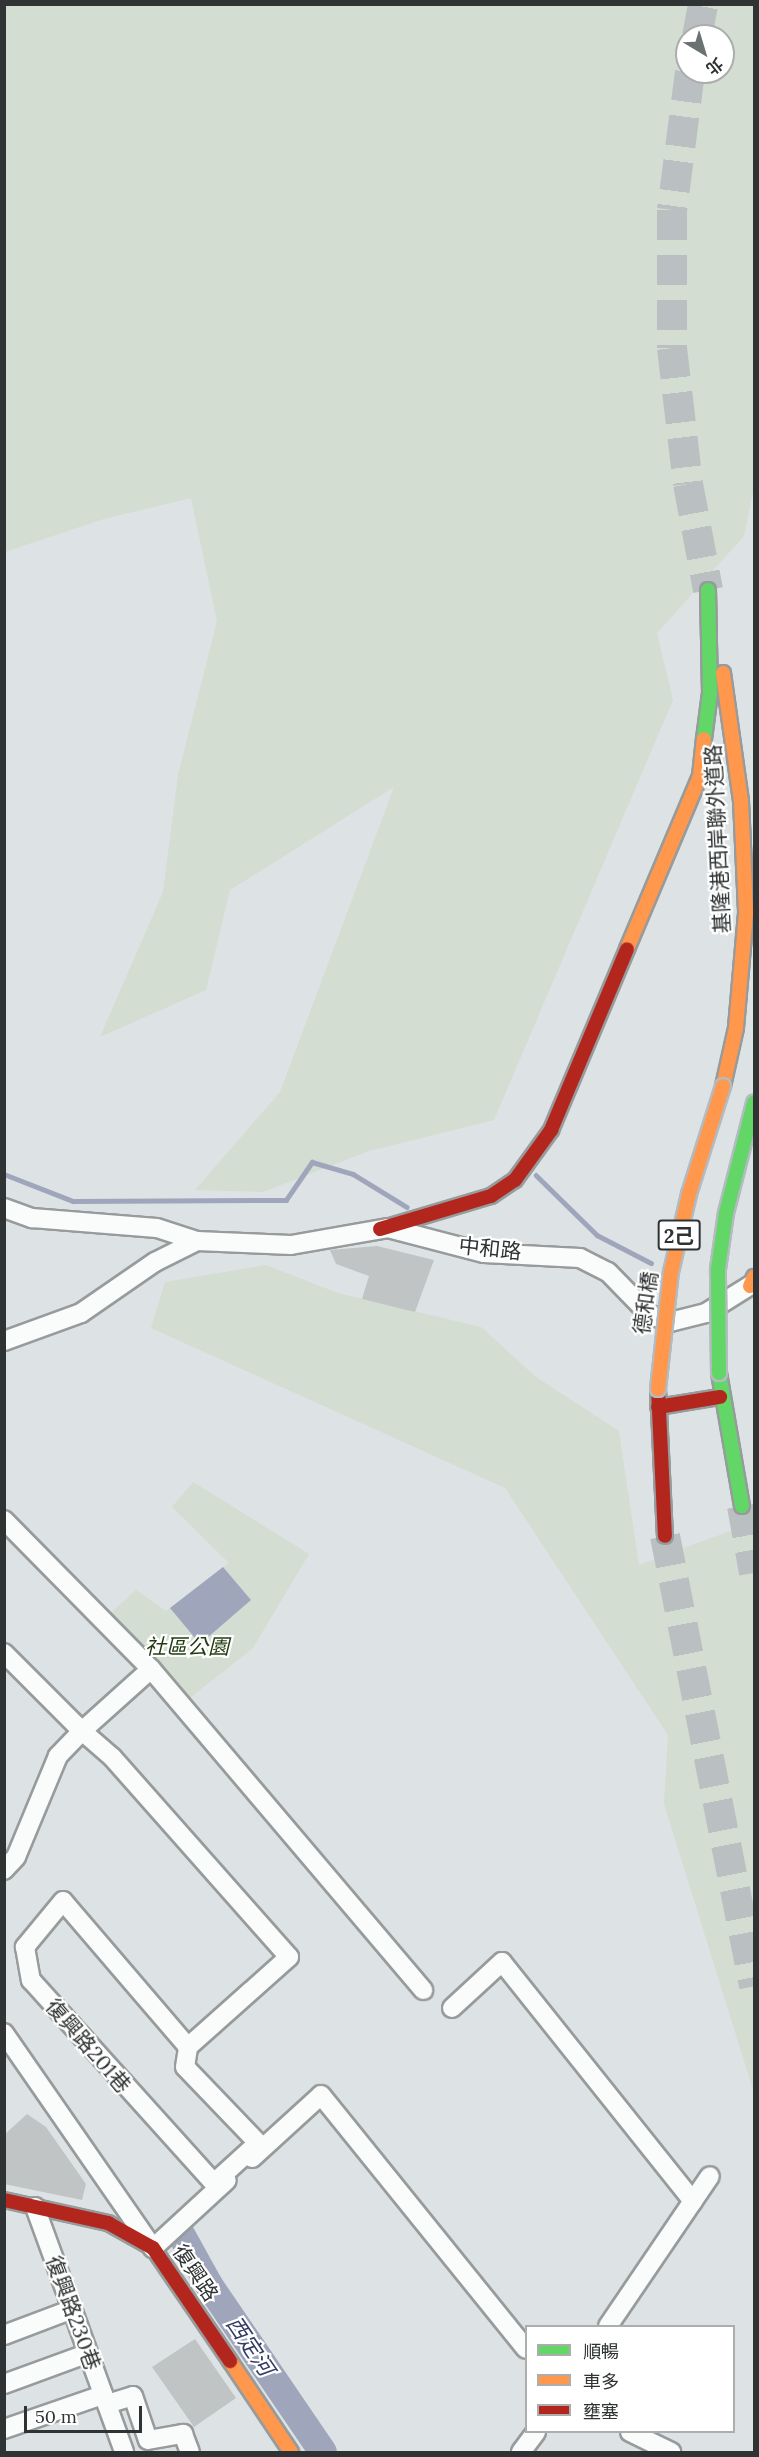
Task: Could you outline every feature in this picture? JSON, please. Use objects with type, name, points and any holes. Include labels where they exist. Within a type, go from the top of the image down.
[{"type":"main road","name":"基隆港西岸聯外道路","points":[[435,1213],[491,1196],[515,1180],[551,1130],[690,809],[700,776],[710,693],[708,590],[740,746],[743,844],[744,956],[736,1028],[723,1086]]},
{"type":"main road","name":"德和橋","points":[[658,1407],[671,1272],[689,1194],[723,1086]]},
{"type":"main road","name":"2己","points":[[742,1506],[720,1397],[718,1269],[726,1213],[754,1103]]},
{"type":"main road","points":[[380,1229],[435,1213]]},
{"type":"main road","points":[[417,1235],[418,1226],[435,1213]]},
{"type":"main road","points":[[658,1407],[720,1397]]},
{"type":"main road","name":"2己","points":[[658,1407],[665,1536]]},
{"type":"main road","name":"復興路","points":[[4,2200],[108,2223],[153,2248],[291,2452]]},
{"type":"street","name":"中和路","points":[[4,1208],[32,1218],[157,1228],[197,1241],[291,1245],[380,1229],[417,1235],[484,1253],[580,1258],[608,1272],[650,1315],[670,1322],[706,1313],[753,1282]]},
{"type":"street","points":[[155,1262],[167,1243],[157,1228]]},
{"type":"street","name":"中和路","points":[[4,1341],[81,1313],[155,1262],[197,1241]]},
{"type":"street","points":[[4,1520],[151,1669],[423,1990]]},
{"type":"street","points":[[4,1653],[82,1731],[112,1757],[289,1957],[188,2047]]},
{"type":"street","points":[[4,1870],[16,1857],[58,1756],[82,1731],[151,1669]]},
{"type":"street","name":"復興路201巷","points":[[63,1901],[125,1969],[188,2047],[185,2067],[258,2143],[214,2183],[31,1980],[25,1947],[63,1901]]},
{"type":"street","points":[[452,2008],[502,1962],[693,2201]]},
{"type":"street","points":[[4,2033],[122,2200],[153,2248],[321,2095],[525,2348]]},
{"type":"street","points":[[609,2325],[710,2176]]},
{"type":"street","points":[[108,2223],[122,2200]]},
{"type":"street","name":"復興路230巷","points":[[35,2207],[70,2310],[124,2452]]},
{"type":"street","points":[[4,2335],[70,2310]]},
{"type":"street","points":[[4,2384],[86,2354]]},
{"type":"street","points":[[4,2429],[105,2400],[133,2396],[148,2440],[183,2434],[190,2452]]},
{"type":"street","points":[[521,2452],[535,2433]]},
{"type":"street","points":[[632,2433],[671,2452]]},
{"type":"green space","points":[[4,5],[754,5],[754,487],[744,536],[657,633],[673,700],[494,1120],[369,1151],[263,1192],[195,1190],[280,1092],[394,787],[230,890],[206,990],[100,1037],[163,892],[178,775],[217,621],[191,498],[104,519],[5,552]]},
{"type":"green space","points":[[266,1265],[338,1293],[481,1327],[536,1377],[619,1431],[639,1565],[754,1522],[754,2093],[664,1804],[668,1735],[505,1488],[151,1328],[165,1282]]},
{"type":"green space","name":"社區公園","points":[[193,1482],[309,1554],[253,1648],[181,1705],[103,1620],[136,1590],[166,1611],[229,1563],[172,1507]]},
{"type":"water","points":[[223,1567],[251,1600],[200,1644],[170,1608]]},
{"type":"building","points":[[377,1246],[434,1260],[415,1312],[362,1299],[369,1276],[336,1264],[330,1250]]},
{"type":"building","points":[[27,2114],[46,2127],[86,2184],[82,2200],[4,2184],[4,2135]]},
{"type":"building","points":[[195,2339],[236,2398],[194,2427],[152,2367]]},
{"type":"waterway","points":[[4,1174],[73,1201],[286,1200],[312,1162],[353,1174],[407,1207]]},
{"type":"waterway","points":[[536,1175],[597,1235],[651,1263]]},
{"type":"waterway","name":"西定河","points":[[182,2236],[209,2285],[323,2452]]},
{"type":"tunnel","points":[[699,24],[703,4]]},
{"type":"tunnel","points":[[688,84],[672,210],[672,348],[688,484],[708,590]]},
{"type":"tunnel","points":[[742,1506],[754,1573]]},
{"type":"tunnel","points":[[665,1536],[754,1986]]},
{"type":"traffic: fast","points":[[704,739],[710,693],[708,590]]},
{"type":"traffic: fast","points":[[719,1373],[718,1269],[726,1213],[754,1103]]},
{"type":"traffic: fast","points":[[719,1373],[742,1506]]},
{"type":"traffic: slow","points":[[723,673],[741,801],[746,913],[736,1028],[723,1086]]},
{"type":"traffic: slow","points":[[627,949],[700,776],[704,739]]},
{"type":"traffic: slow","points":[[658,1389],[671,1272],[689,1194],[723,1086]]},
{"type":"traffic: slow","points":[[750,1286],[754,1277]]},
{"type":"traffic: slow","points":[[230,2361],[291,2452]]},
{"type":"traffic: jam","points":[[380,1229],[491,1196],[515,1180],[551,1130],[627,949]]},
{"type":"traffic: jam","points":[[658,1389],[665,1536]]},
{"type":"traffic: jam","points":[[658,1407],[720,1397]]},
{"type":"traffic: jam","points":[[4,2200],[108,2223],[153,2248],[230,2361]]}]
